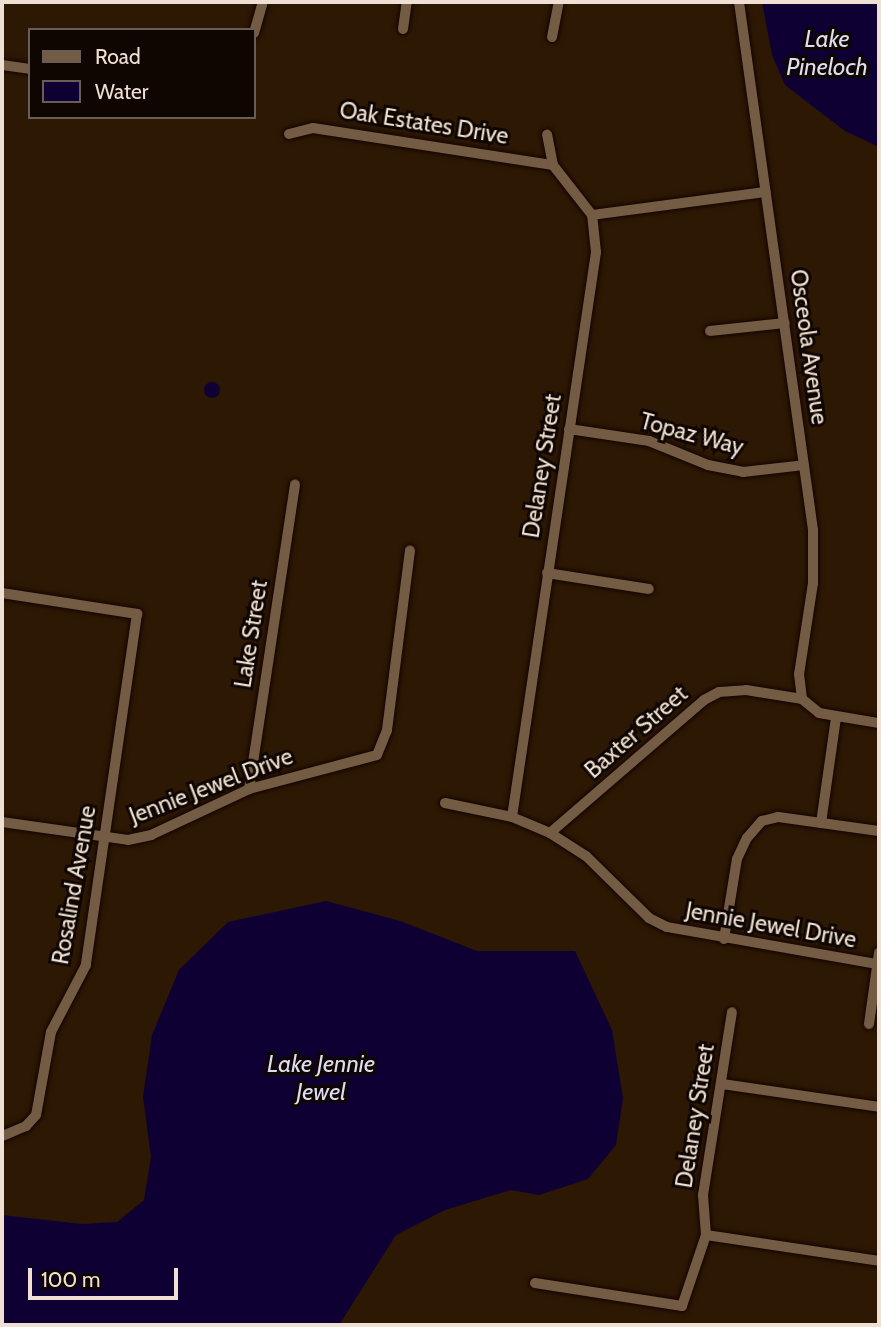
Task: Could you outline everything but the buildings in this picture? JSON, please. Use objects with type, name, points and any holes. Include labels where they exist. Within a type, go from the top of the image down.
[{"type":"street","points":[[255,28],[263,2]]},
{"type":"street","points":[[403,29],[407,2]]},
{"type":"street","points":[[552,37],[559,2]]},
{"type":"street","name":"Osceola Avenue","points":[[739,2],[785,323],[814,557],[799,674],[802,699]]},
{"type":"street","points":[[2,65],[28,69]]},
{"type":"street","name":"Oak Estates Drive","points":[[289,134],[313,128],[553,165]]},
{"type":"street","points":[[547,135],[553,165],[592,215],[765,192]]},
{"type":"street","name":"Delaney Street","points":[[512,817],[596,252],[592,215]]},
{"type":"street","points":[[710,331],[785,323]]},
{"type":"street","name":"Topaz Way","points":[[569,429],[649,441],[708,465],[743,472],[804,465]]},
{"type":"street","name":"Lake Street","points":[[249,789],[295,484]]},
{"type":"street","name":"Jennie Jewel Drive","points":[[2,822],[104,839],[151,835],[249,789],[304,772],[353,764],[377,755],[385,740],[410,550]]},
{"type":"street","points":[[547,573],[649,589]]},
{"type":"street","name":"Rosalind Avenue","points":[[2,593],[137,614],[86,965],[51,1032],[36,1115],[26,1126],[2,1136]]},
{"type":"street","name":"Baxter Street","points":[[550,833],[704,700],[734,690],[802,699],[819,713],[836,718],[879,723]]},
{"type":"street","points":[[821,822],[836,718]]},
{"type":"street","name":"Jennie Jewel Drive","points":[[444,803],[512,817],[550,833],[586,856],[649,918],[682,932],[878,959]]},
{"type":"street","points":[[724,939],[737,859],[747,838],[762,821],[778,817],[879,831]]},
{"type":"street","points":[[869,1024],[878,959]]},
{"type":"street","name":"Delaney Street","points":[[535,1283],[682,1306],[706,1235],[703,1195],[732,1012]]},
{"type":"street","points":[[722,1084],[879,1107]]},
{"type":"street","points":[[706,1235],[879,1262]]},
{"type":"water","name":"Lake Pineloch","points":[[762,2],[879,2],[879,147],[845,131],[785,85],[772,55]]},
{"type":"water","points":[[212,382],[218,384],[218,396],[212,398],[206,396],[204,390],[206,384]]},
{"type":"water","name":"Lake Jennie Jewel","points":[[326,901],[400,921],[477,951],[575,951],[612,1030],[623,1098],[616,1145],[588,1179],[539,1195],[511,1190],[445,1210],[396,1235],[339,1325],[2,1325],[2,1215],[82,1224],[117,1222],[144,1200],[151,1157],[143,1097],[152,1035],[179,970],[228,922]]}]
